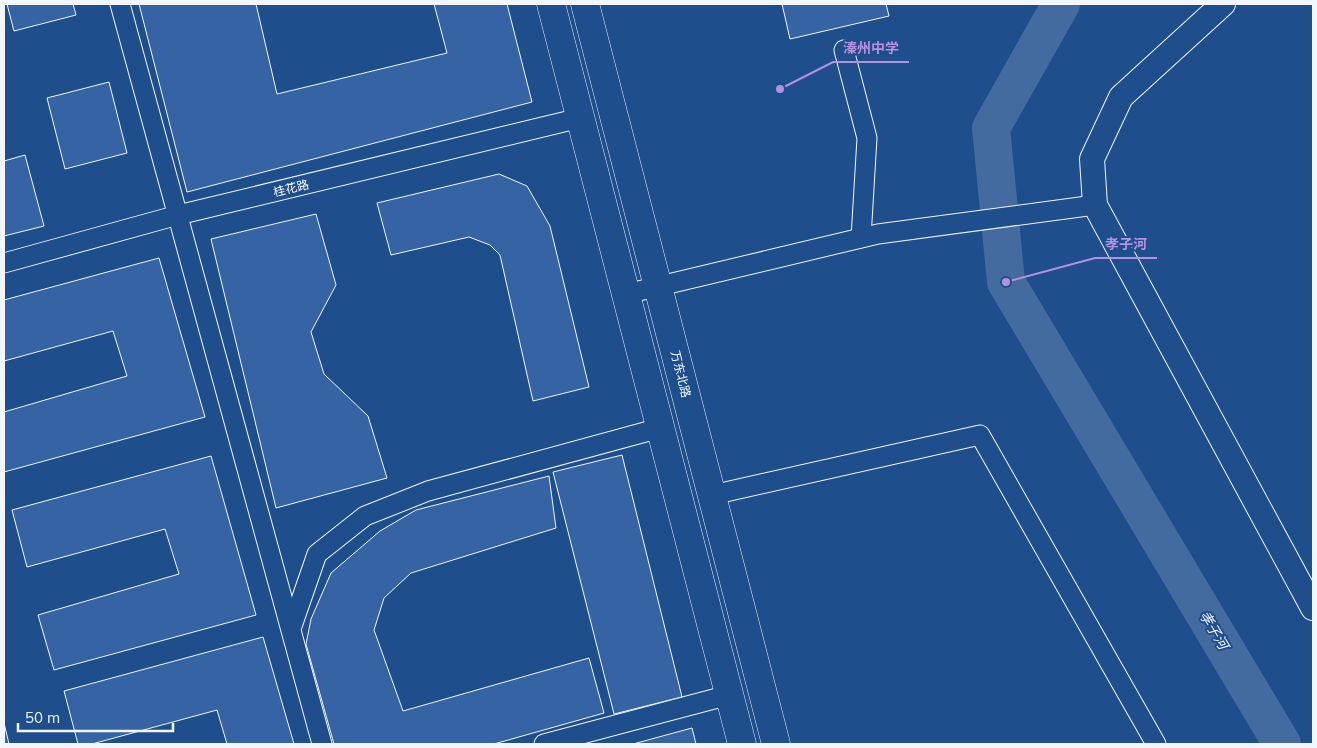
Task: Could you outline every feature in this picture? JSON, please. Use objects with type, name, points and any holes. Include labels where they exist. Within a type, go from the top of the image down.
[{"type":"main road","points":[[551,4],[742,744]]},
{"type":"main road","name":"万东北路","points":[[585,4],[776,744]]},
{"type":"street","points":[[120,4],[322,744]]},
{"type":"street","points":[[1223,4],[1121,97],[1092,159],[1085,206],[1313,608]]},
{"type":"street","points":[[844,50],[867,138],[861,238]]},
{"type":"street","name":"桂花路","points":[[4,263],[178,215],[580,118]]},
{"type":"street","points":[[626,294],[878,234],[1085,206]]},
{"type":"street","points":[[291,629],[317,554],[365,516],[428,491],[660,428]]},
{"type":"street","points":[[712,495],[980,435],[1156,744]]},
{"type":"street","points":[[544,744],[729,696]]},
{"type":"building","points":[[7,4],[73,4],[76,15],[14,31]]},
{"type":"building","points":[[139,4],[256,4],[277,94],[447,53],[434,4],[507,4],[532,102],[187,192]]},
{"type":"building","points":[[782,4],[886,4],[889,16],[790,39]]},
{"type":"building","points":[[109,82],[127,153],[65,169],[47,98]]},
{"type":"building","points":[[25,155],[44,226],[4,236],[4,161]]},
{"type":"building","points":[[499,174],[527,186],[550,226],[589,387],[533,401],[500,255],[490,245],[469,237],[391,255],[377,203]]},
{"type":"building","points":[[316,214],[336,285],[311,332],[324,374],[368,416],[387,478],[276,508],[211,239]]},
{"type":"building","points":[[159,258],[205,417],[4,472],[4,412],[127,376],[113,331],[4,361],[4,300]]},
{"type":"building","points":[[622,455],[682,697],[614,714],[553,472]]},
{"type":"building","points":[[211,456],[256,615],[54,670],[38,615],[179,574],[165,529],[27,567],[12,510]]},
{"type":"building","points":[[549,476],[556,528],[411,573],[384,598],[374,630],[403,711],[589,658],[604,713],[494,744],[334,744],[306,644],[311,619],[331,573],[380,531],[416,510]]},
{"type":"building","points":[[263,637],[294,744],[227,744],[217,710],[92,744],[78,744],[64,691]]},
{"type":"building","points":[[4,723],[9,744],[4,744]]},
{"type":"building","points":[[692,728],[696,744],[633,744]]},
{"type":"waterway","name":"孝子河","points":[[1061,4],[991,128],[1006,282],[1282,744]]},
{"type":"place","name":"溱州中学","points":[[780,89]]},
{"type":"place","name":"孝子河","points":[[1006,282]]}]
